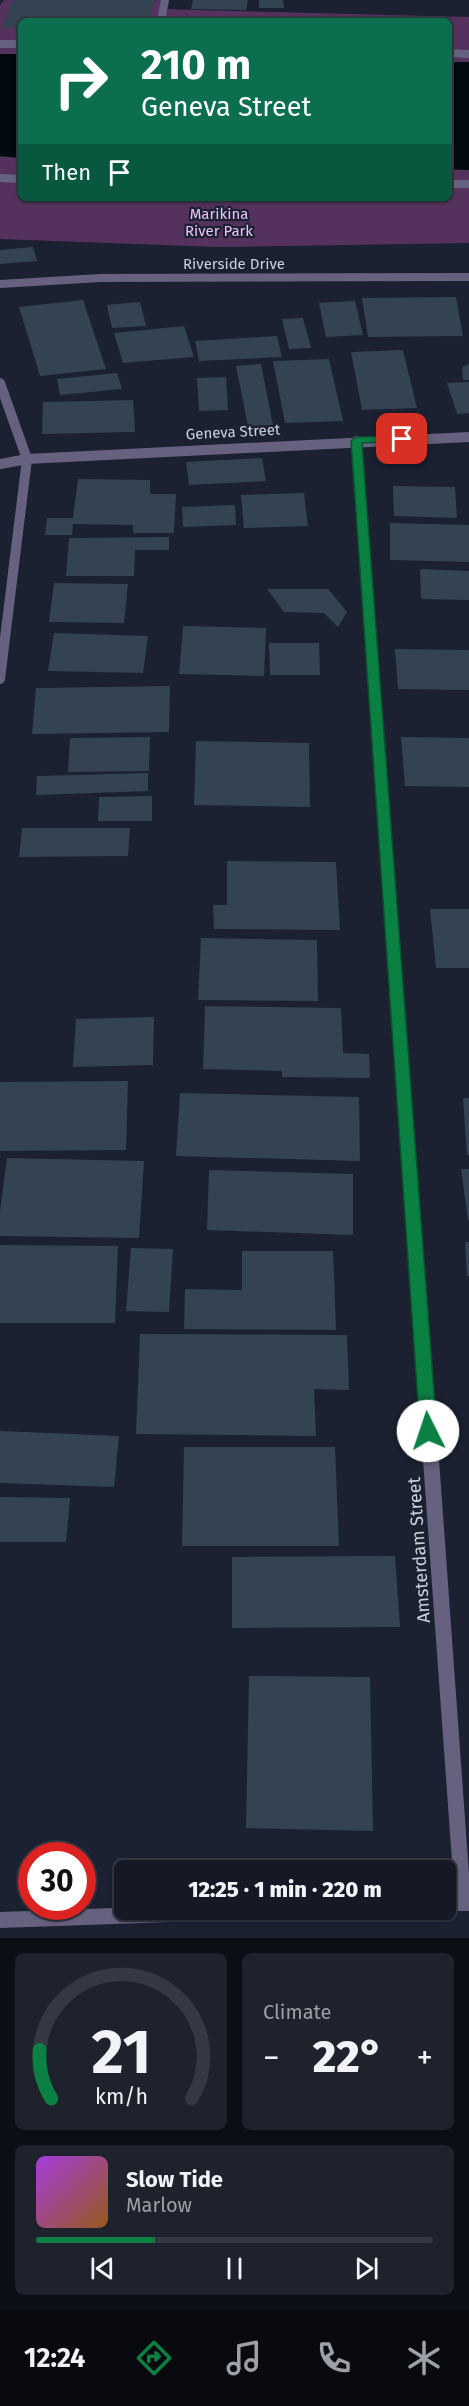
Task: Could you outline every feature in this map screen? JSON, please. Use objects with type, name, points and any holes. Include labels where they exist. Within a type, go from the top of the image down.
[{"type":"street","points":[[162,18],[165,0]]},
{"type":"street","points":[[0,44],[18,44]]},
{"type":"street","points":[[452,53],[469,54]]},
{"type":"street","points":[[0,178],[18,179]]},
{"type":"street","points":[[452,184],[469,184]]},
{"type":"street","name":"Riverside Drive","points":[[0,284],[100,278],[469,277]]},
{"type":"street","points":[[0,383],[27,459],[0,679]]},
{"type":"street","name":"Geneva Street","points":[[0,464],[27,459],[469,436]]},
{"type":"street","name":"Amsterdam Street","points":[[357,441],[459,1903]]},
{"type":"street","points":[[0,1920],[114,1916]]},
{"type":"green space","points":[[4,0],[161,0],[160,9],[469,17],[469,62],[452,62],[452,18],[18,18],[18,54],[0,54],[0,5]]},
{"type":"green space","name":"Marikina River Park","points":[[0,156],[18,158],[18,201],[452,201],[452,169],[469,170],[469,243],[219,247],[0,239]]},
{"type":"shaded area","points":[[0,54],[18,54],[18,158],[0,156]]},
{"type":"shaded area","points":[[452,62],[469,62],[469,170],[452,169]]},
{"type":"building","points":[[13,0],[155,0],[150,18],[18,18],[18,28],[2,27]]},
{"type":"building","points":[[193,0],[248,0],[246,10],[191,9]]},
{"type":"building","points":[[259,0],[283,0],[284,8],[259,8]]},
{"type":"building","points":[[33,247],[37,261],[0,264],[0,250]]},
{"type":"building","points":[[456,297],[463,336],[368,337],[362,298]]},
{"type":"building","points":[[83,300],[106,369],[40,376],[19,307]]},
{"type":"building","points":[[355,301],[363,335],[326,337],[319,303]]},
{"type":"building","points":[[140,302],[146,326],[112,328],[107,305]]},
{"type":"building","points":[[303,318],[311,348],[289,349],[282,319]]},
{"type":"building","points":[[184,326],[194,357],[123,363],[114,333]]},
{"type":"building","points":[[277,336],[282,357],[199,361],[195,341]]},
{"type":"building","points":[[403,350],[417,408],[362,410],[351,352]]},
{"type":"building","points":[[329,359],[343,421],[285,423],[273,361]]},
{"type":"building","points":[[261,364],[273,425],[248,426],[236,366]]},
{"type":"building","points":[[469,364],[469,380],[463,380],[462,367]]},
{"type":"building","points":[[117,373],[122,389],[60,395],[57,379]]},
{"type":"building","points":[[226,377],[228,410],[199,411],[197,378]]},
{"type":"building","points":[[469,382],[469,413],[457,414],[447,383]]},
{"type":"building","points":[[133,400],[135,432],[42,434],[43,402]]},
{"type":"building","points":[[262,458],[266,481],[189,485],[186,462]]},
{"type":"building","points":[[78,479],[150,480],[150,494],[176,494],[174,533],[133,533],[133,525],[73,524],[72,535],[45,535],[47,518],[73,518]]},
{"type":"building","points":[[393,486],[455,487],[457,518],[394,516]]},
{"type":"building","points":[[304,493],[308,526],[244,528],[241,495]]},
{"type":"building","points":[[235,505],[236,525],[183,527],[182,507]]},
{"type":"building","points":[[390,523],[469,525],[469,562],[390,560]]},
{"type":"building","points":[[169,537],[169,550],[135,550],[134,576],[66,576],[69,538]]},
{"type":"building","points":[[420,569],[469,571],[469,600],[421,599]]},
{"type":"building","points":[[54,583],[128,584],[124,623],[49,622]]},
{"type":"building","points":[[267,589],[328,589],[347,612],[338,627],[324,613],[284,612]]},
{"type":"building","points":[[183,626],[266,628],[264,676],[179,674]]},
{"type":"building","points":[[54,633],[148,636],[143,673],[48,671]]},
{"type":"building","points":[[269,643],[319,643],[320,675],[270,675]]},
{"type":"building","points":[[395,649],[469,650],[469,690],[398,689]]},
{"type":"building","points":[[170,686],[169,732],[32,734],[36,688]]},
{"type":"building","points":[[150,737],[149,771],[68,772],[70,738]]},
{"type":"building","points":[[401,737],[469,738],[469,787],[405,786]]},
{"type":"building","points":[[196,741],[309,743],[310,807],[194,805]]},
{"type":"building","points":[[148,773],[148,791],[36,795],[37,776]]},
{"type":"building","points":[[152,796],[152,821],[98,821],[99,797]]},
{"type":"building","points":[[22,828],[130,828],[128,856],[19,857]]},
{"type":"building","points":[[227,861],[336,862],[340,930],[214,929],[213,905],[227,905]]},
{"type":"building","points":[[430,909],[469,909],[469,968],[436,968]]},
{"type":"building","points":[[201,938],[317,940],[318,1001],[198,1000]]},
{"type":"building","points":[[205,1006],[341,1008],[343,1053],[369,1054],[370,1078],[282,1077],[282,1071],[203,1069]]},
{"type":"building","points":[[154,1017],[153,1065],[73,1067],[76,1019]]},
{"type":"building","points":[[128,1081],[126,1150],[0,1151],[0,1082]]},
{"type":"building","points":[[180,1093],[359,1097],[360,1161],[176,1156]]},
{"type":"building","points":[[463,1098],[469,1098],[469,1155],[467,1155]]},
{"type":"building","points":[[7,1158],[144,1161],[139,1238],[0,1236],[0,1211]]},
{"type":"building","points":[[461,1169],[469,1169],[469,1220],[468,1220]]},
{"type":"building","points":[[209,1170],[353,1174],[353,1235],[207,1230]]},
{"type":"building","points":[[465,1242],[469,1242],[469,1276],[467,1276]]},
{"type":"building","points":[[0,1245],[118,1246],[115,1323],[0,1323]]},
{"type":"building","points":[[131,1248],[173,1249],[169,1312],[126,1311]]},
{"type":"building","points":[[242,1251],[333,1251],[336,1330],[184,1329],[185,1289],[242,1290]]},
{"type":"building","points":[[140,1334],[347,1335],[349,1390],[314,1389],[316,1436],[136,1434]]},
{"type":"building","points":[[0,1431],[119,1436],[114,1487],[0,1483]]},
{"type":"building","points":[[184,1447],[335,1447],[339,1546],[182,1546]]},
{"type":"building","points":[[0,1497],[70,1498],[66,1542],[0,1542]]},
{"type":"building","points":[[395,1556],[400,1627],[232,1628],[232,1557]]},
{"type":"building","points":[[249,1676],[370,1677],[373,1831],[246,1828]]},
{"type":"route","points":[[402,439],[357,441],[428,1431]]}]
